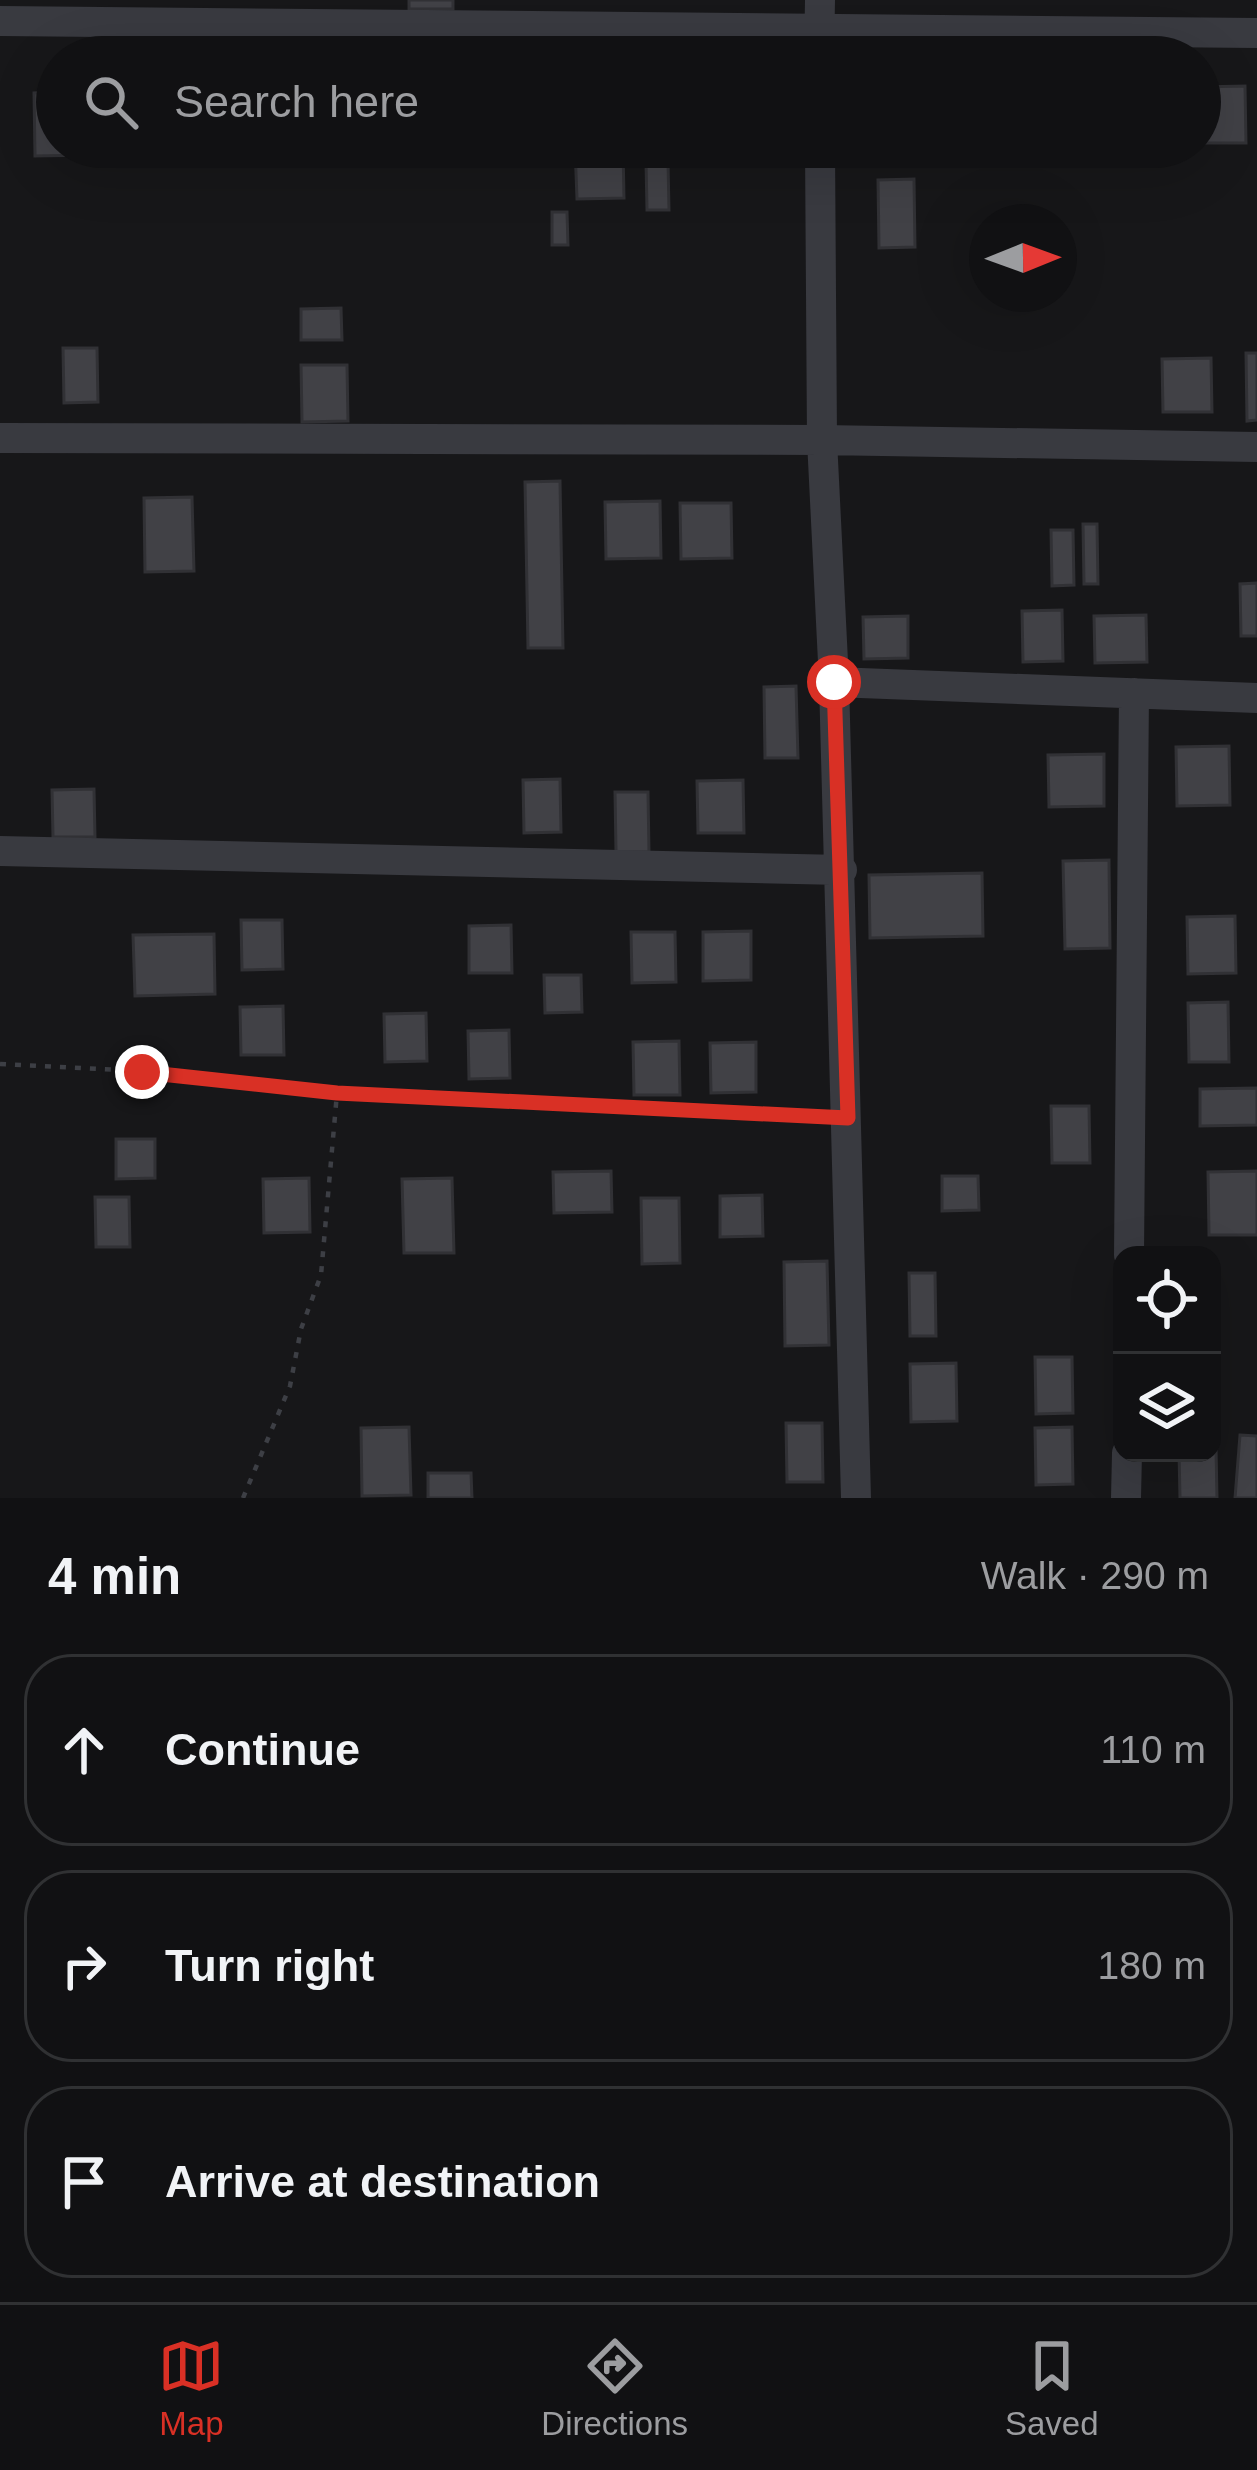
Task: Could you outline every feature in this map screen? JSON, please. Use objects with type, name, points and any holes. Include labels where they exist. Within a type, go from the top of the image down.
[{"type":"street","points":[[0,21],[1257,33]]},
{"type":"street","points":[[820,168],[822,440],[842,870],[856,1498]]},
{"type":"street","points":[[0,438],[822,440],[1257,447]]},
{"type":"street","points":[[834,682],[1257,698]]},
{"type":"street","points":[[1129,1246],[1135,693]]},
{"type":"street","points":[[0,851],[842,870]]},
{"type":"street","points":[[1126,1498],[1127,1462]]},
{"type":"path","points":[[0,1064],[142,1072],[337,1093],[848,1118]]},
{"type":"path","points":[[243,1498],[290,1387],[301,1330],[321,1275],[337,1093]]},
{"type":"building","points":[[409,0],[453,0],[453,9],[409,9]]},
{"type":"building","points":[[1245,86],[1246,143],[1221,143],[1221,87]]},
{"type":"building","points":[[36,93],[36,156],[35,156]]},
{"type":"building","points":[[576,168],[623,168],[624,198],[577,199]]},
{"type":"building","points":[[646,168],[668,168],[669,210],[647,210]]},
{"type":"building","points":[[914,179],[915,247],[879,248],[878,180]]},
{"type":"building","points":[[552,212],[567,212],[568,245],[552,245]]},
{"type":"building","points":[[341,308],[342,340],[301,340],[301,309]]},
{"type":"building","points":[[63,348],[97,348],[98,402],[64,403]]},
{"type":"building","points":[[1246,353],[1257,353],[1257,420],[1247,421]]},
{"type":"building","points":[[1211,358],[1212,412],[1163,412],[1162,359]]},
{"type":"building","points":[[301,365],[347,365],[348,421],[302,422]]},
{"type":"building","points":[[560,481],[563,648],[528,648],[525,482]]},
{"type":"building","points":[[192,497],[194,571],[145,572],[144,498]]},
{"type":"building","points":[[660,501],[661,558],[606,559],[605,502]]},
{"type":"building","points":[[680,503],[731,503],[732,558],[681,559]]},
{"type":"building","points":[[1083,524],[1097,524],[1098,584],[1084,584]]},
{"type":"building","points":[[1051,530],[1073,530],[1074,585],[1052,586]]},
{"type":"building","points":[[1257,583],[1257,636],[1241,636],[1240,584]]},
{"type":"building","points":[[1062,610],[1063,661],[1023,662],[1022,611]]},
{"type":"building","points":[[1146,615],[1147,662],[1095,663],[1094,616]]},
{"type":"building","points":[[908,616],[908,658],[864,659],[863,617]]},
{"type":"building","points":[[796,686],[798,758],[765,758],[764,687]]},
{"type":"building","points":[[1229,746],[1230,805],[1177,806],[1176,747]]},
{"type":"building","points":[[1104,754],[1104,806],[1049,807],[1048,755]]},
{"type":"building","points":[[560,779],[561,832],[524,833],[523,780]]},
{"type":"building","points":[[743,780],[744,833],[698,833],[697,781]]},
{"type":"building","points":[[94,789],[95,837],[53,837],[52,790]]},
{"type":"building","points":[[615,792],[648,792],[649,852],[616,852]]},
{"type":"building","points":[[1109,860],[1110,948],[1065,949],[1063,861]]},
{"type":"building","points":[[982,873],[983,936],[870,938],[869,875]]},
{"type":"building","points":[[1235,916],[1236,973],[1188,974],[1187,917]]},
{"type":"building","points":[[241,920],[282,920],[283,969],[242,970]]},
{"type":"building","points":[[511,925],[512,973],[469,973],[469,926]]},
{"type":"building","points":[[751,931],[751,980],[703,981],[703,932]]},
{"type":"building","points":[[631,932],[675,932],[676,982],[632,983]]},
{"type":"building","points":[[214,934],[215,994],[135,996],[133,935]]},
{"type":"building","points":[[544,975],[581,975],[582,1012],[545,1013]]},
{"type":"building","points":[[1228,1002],[1229,1062],[1189,1062],[1188,1003]]},
{"type":"building","points":[[283,1006],[284,1055],[241,1055],[240,1007]]},
{"type":"building","points":[[426,1013],[427,1061],[385,1062],[384,1014]]},
{"type":"building","points":[[509,1030],[510,1078],[469,1079],[468,1031]]},
{"type":"building","points":[[679,1041],[680,1095],[634,1095],[633,1042]]},
{"type":"building","points":[[756,1042],[756,1092],[711,1093],[710,1043]]},
{"type":"building","points":[[1257,1088],[1257,1125],[1200,1126],[1200,1089]]},
{"type":"building","points":[[1051,1106],[1089,1106],[1090,1163],[1052,1163]]},
{"type":"building","points":[[116,1139],[155,1139],[155,1178],[116,1179]]},
{"type":"building","points":[[611,1171],[612,1212],[554,1213],[553,1172]]},
{"type":"building","points":[[1257,1171],[1257,1235],[1209,1235],[1208,1172]]},
{"type":"building","points":[[942,1176],[978,1176],[979,1210],[942,1211]]},
{"type":"building","points":[[309,1178],[310,1232],[264,1233],[263,1179]]},
{"type":"building","points":[[452,1178],[454,1253],[404,1253],[402,1179]]},
{"type":"building","points":[[762,1195],[763,1236],[720,1237],[720,1196]]},
{"type":"building","points":[[95,1197],[129,1197],[130,1247],[96,1247]]},
{"type":"building","points":[[641,1198],[679,1198],[680,1263],[642,1264]]},
{"type":"building","points":[[827,1261],[829,1345],[785,1346],[784,1262]]},
{"type":"building","points":[[909,1273],[935,1273],[936,1336],[910,1336]]},
{"type":"building","points":[[1035,1357],[1072,1357],[1073,1413],[1036,1414]]},
{"type":"building","points":[[956,1363],[957,1421],[911,1422],[910,1364]]},
{"type":"building","points":[[786,1423],[822,1423],[823,1482],[787,1482]]},
{"type":"building","points":[[409,1427],[411,1495],[362,1496],[361,1428]]},
{"type":"building","points":[[1072,1427],[1073,1484],[1036,1485],[1035,1428]]},
{"type":"building","points":[[1240,1435],[1257,1436],[1257,1498],[1235,1498]]},
{"type":"building","points":[[1179,1462],[1216,1462],[1217,1498],[1180,1498]]},
{"type":"building","points":[[428,1473],[471,1473],[472,1498],[428,1498]]},
{"type":"route","points":[[142,1072],[337,1093],[848,1118],[834,682]]}]
